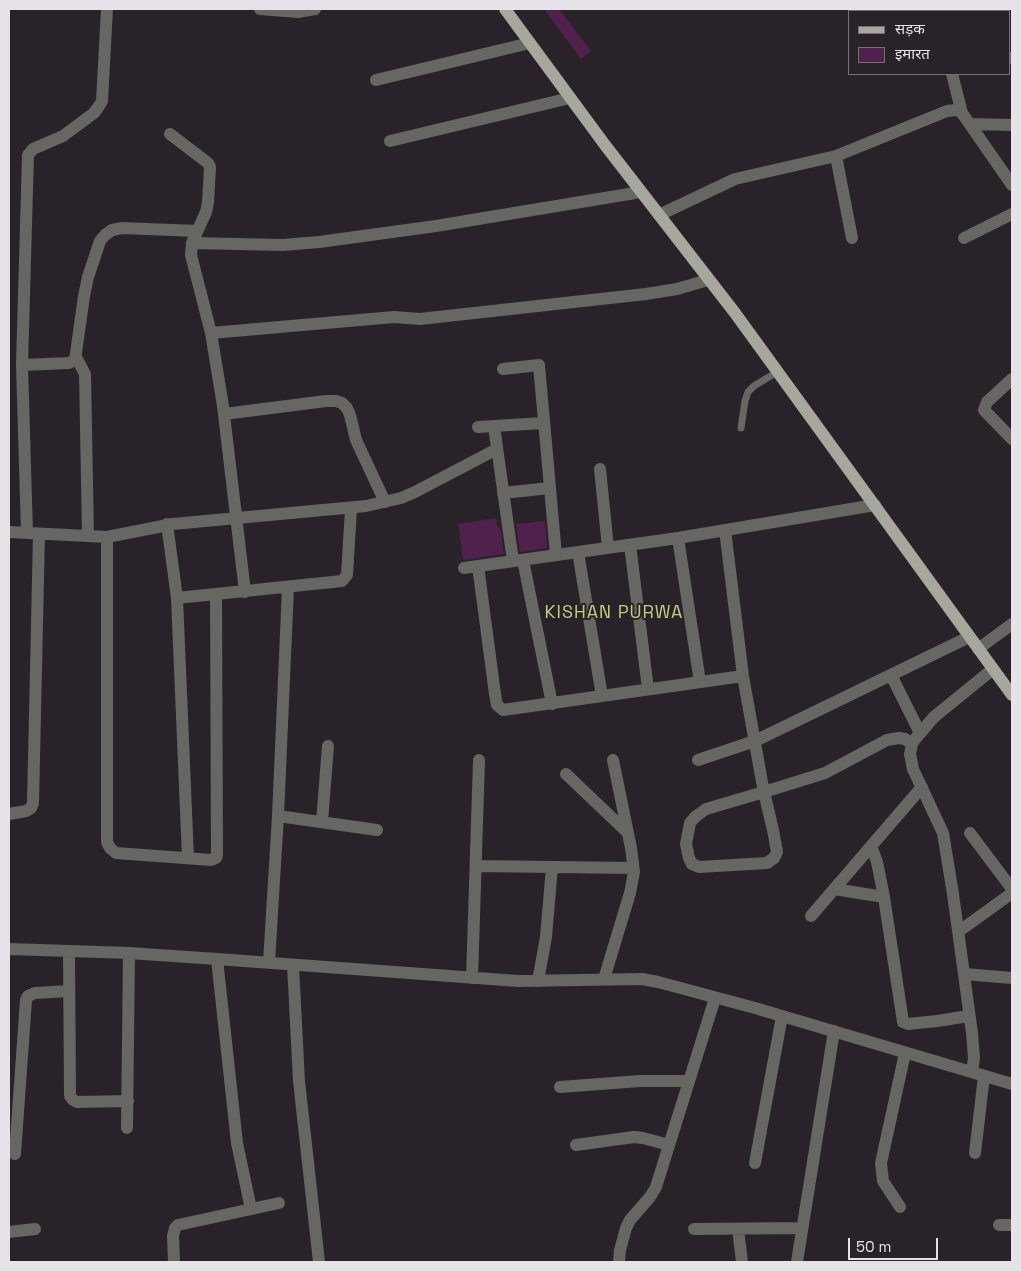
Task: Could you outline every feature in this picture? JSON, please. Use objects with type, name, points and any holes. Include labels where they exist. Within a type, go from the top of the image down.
[{"type":"main road","points":[[505,9],[777,372],[1012,695]]},
{"type":"street","points":[[9,814],[26,811],[31,808],[33,803],[33,534],[22,365],[28,155],[33,149],[63,136],[94,113],[100,106],[102,101],[107,9]]},
{"type":"street","points":[[260,9],[298,12],[315,9]]},
{"type":"street","points":[[376,80],[530,44]]},
{"type":"street","points":[[952,75],[966,118],[1012,185]]},
{"type":"street","points":[[390,140],[570,98]]},
{"type":"street","points":[[659,215],[735,179],[836,156],[947,111],[956,110],[966,118],[1012,125]]},
{"type":"street","points":[[170,134],[205,160],[210,167],[208,203],[195,237],[191,255],[211,333],[224,414],[245,592]]},
{"type":"street","points":[[836,156],[852,238]]},
{"type":"street","points":[[88,536],[85,374],[76,357],[88,277],[100,242],[112,230],[122,228],[284,245],[436,226],[641,192]]},
{"type":"street","points":[[964,238],[1012,214]]},
{"type":"street","points":[[211,333],[394,317],[420,319],[646,294],[677,289],[708,280]]},
{"type":"street","points":[[22,365],[69,363],[76,357]]},
{"type":"street","points":[[503,369],[539,366],[556,555]]},
{"type":"street","points":[[1012,379],[987,402],[984,410],[1012,439]]},
{"type":"street","points":[[224,414],[326,401],[342,403],[350,416],[356,440],[385,502]]},
{"type":"street","points":[[478,427],[543,423]]},
{"type":"street","points":[[494,426],[503,493],[552,704]]},
{"type":"street","points":[[9,532],[107,537],[167,524],[351,508],[385,502],[415,492],[497,449]]},
{"type":"street","points":[[600,469],[608,548]]},
{"type":"street","points":[[503,493],[550,488]]},
{"type":"street","points":[[464,568],[678,538],[875,505]]},
{"type":"street","points":[[177,598],[338,583],[345,579],[347,575],[351,508]]},
{"type":"street","points":[[167,524],[177,598],[188,858]]},
{"type":"street","points":[[726,530],[743,676],[764,792],[777,852],[774,858],[767,863],[698,867],[692,864],[686,844],[690,823],[706,809],[764,792],[825,774],[887,740],[899,738],[905,739],[912,744]]},
{"type":"street","points":[[107,537],[108,842],[110,848],[116,853],[211,860],[216,858],[216,594]]},
{"type":"street","points":[[678,538],[700,682]]},
{"type":"street","points":[[630,545],[648,688]]},
{"type":"street","points":[[578,552],[602,696]]},
{"type":"street","points":[[478,566],[497,705],[503,710],[743,676]]},
{"type":"street","points":[[269,962],[278,816],[288,588]]},
{"type":"street","points":[[978,649],[1012,624]]},
{"type":"street","points":[[698,760],[755,741],[969,637]]},
{"type":"street","points":[[974,1153],[978,1074],[974,1058],[970,1016],[943,833],[913,769],[910,754],[912,744],[934,717],[993,669]]},
{"type":"street","points":[[892,675],[920,733]]},
{"type":"street","points":[[322,822],[328,746]]},
{"type":"street","points":[[472,978],[479,760]]},
{"type":"street","points":[[604,979],[630,893],[633,868],[613,760]]},
{"type":"street","points":[[566,774],[628,833]]},
{"type":"street","points":[[811,916],[922,787]]},
{"type":"street","points":[[278,816],[377,830]]},
{"type":"street","points":[[970,832],[1012,889]]},
{"type":"street","points":[[870,846],[877,862],[884,897],[903,1022],[908,1024],[970,1016]]},
{"type":"street","points":[[476,866],[633,868]]},
{"type":"street","points":[[538,981],[546,937],[552,867]]},
{"type":"street","points":[[834,889],[884,897]]},
{"type":"street","points":[[958,932],[1012,893]]},
{"type":"street","points":[[9,949],[129,953],[518,981],[604,979],[658,982],[782,1016],[1012,1084]]},
{"type":"street","points":[[69,951],[70,1096],[77,1102],[128,1101]]},
{"type":"street","points":[[127,1128],[129,953]]},
{"type":"street","points":[[217,959],[237,1143],[251,1209]]},
{"type":"street","points":[[293,964],[299,1081],[319,1262]]},
{"type":"street","points":[[964,974],[1012,978]]},
{"type":"street","points":[[15,1154],[26,1000],[28,996],[35,993],[69,990]]},
{"type":"street","points":[[619,1262],[626,1228],[656,1187],[716,998]]},
{"type":"street","points":[[755,1163],[782,1016]]},
{"type":"street","points":[[797,1262],[834,1031]]},
{"type":"street","points":[[900,1207],[883,1181],[881,1163],[905,1053]]},
{"type":"street","points":[[560,1087],[640,1080],[689,1081]]},
{"type":"street","points":[[576,1145],[634,1137],[669,1145]]},
{"type":"street","points":[[174,1262],[173,1236],[178,1225],[280,1203]]},
{"type":"street","points":[[999,1225],[1012,1225]]},
{"type":"street","points":[[694,1230],[801,1228]]},
{"type":"street","points":[[9,1232],[35,1229]]},
{"type":"street","points":[[738,1229],[742,1262]]},
{"type":"lane","points":[[742,428],[748,392],[754,386],[777,372]]},
{"type":"building","points":[[544,9],[559,9],[591,51],[581,59]]},
{"type":"building","points":[[496,518],[497,527],[500,527],[504,554],[463,560],[458,524]]},
{"type":"building","points":[[545,521],[547,548],[520,552],[516,524]]},
{"type":"district","name":"KISHAN PURWA","points":[[614,613]]}]
